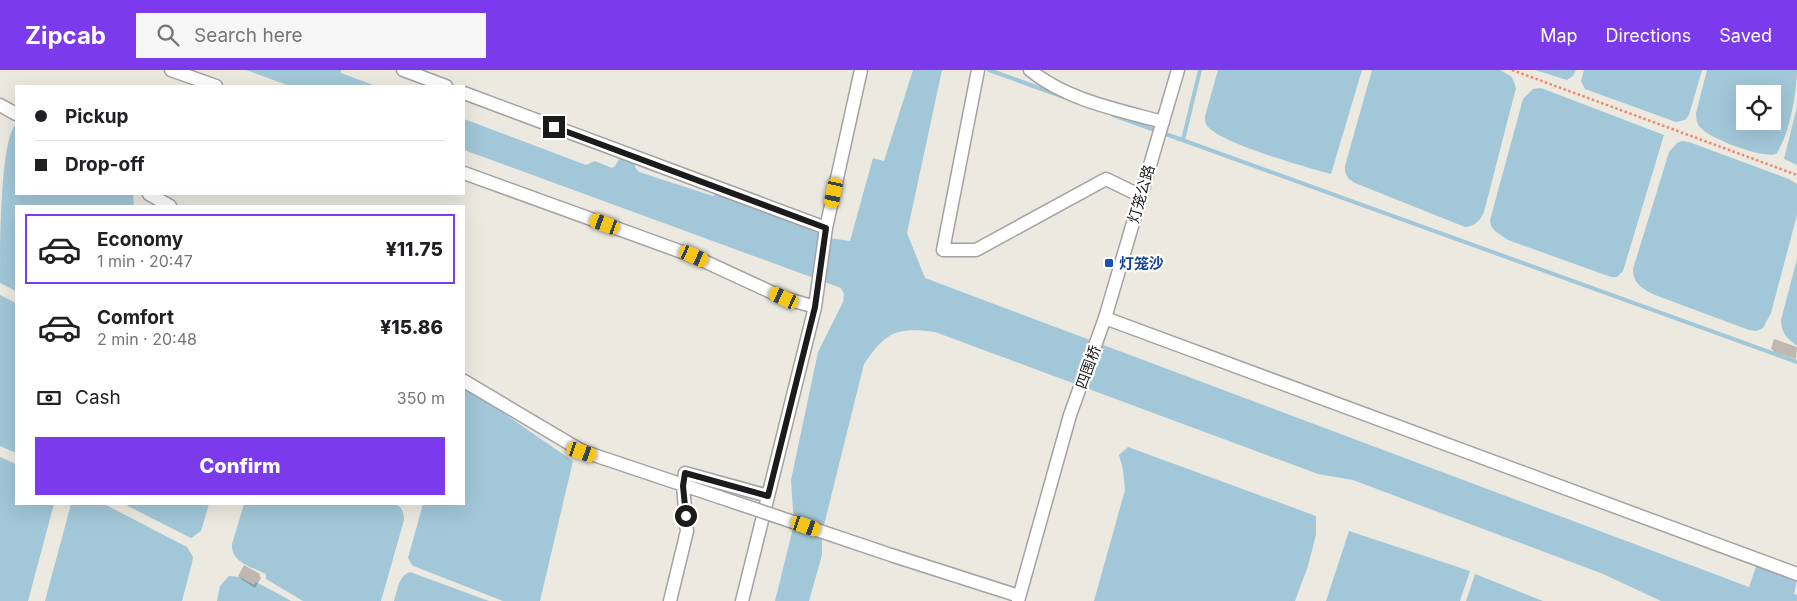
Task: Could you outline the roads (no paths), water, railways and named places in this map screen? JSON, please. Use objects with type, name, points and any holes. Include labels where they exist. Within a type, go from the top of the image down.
[{"type":"street","points":[[171,70],[213,85]]},
{"type":"street","points":[[403,70],[443,85]]},
{"type":"street","points":[[742,601],[815,307],[826,228],[860,70]]},
{"type":"street","points":[[1030,70],[1039,77],[1085,100],[1162,127]]},
{"type":"street","name":"灯笼公路","points":[[1105,318],[1178,70]]},
{"type":"street","points":[[977,72],[943,250],[976,250],[1106,179],[1140,196]]},
{"type":"street","points":[[465,93],[826,228]]},
{"type":"street","points":[[0,105],[15,113]]},
{"type":"street","points":[[465,173],[694,256],[784,298],[815,307]]},
{"type":"street","points":[[151,195],[168,205]]},
{"type":"street","points":[[1105,318],[1797,574]]},
{"type":"street","name":"四围桥","points":[[1018,599],[1070,415],[1105,318]]},
{"type":"street","points":[[465,382],[582,452],[1018,599]]},
{"type":"street","points":[[670,601],[687,530],[683,486],[685,473],[768,496]]},
{"type":"water","points":[[246,70],[341,70],[341,73],[373,85],[287,85]]},
{"type":"water","points":[[913,70],[942,70],[907,233],[925,278],[1749,587],[1757,564],[1797,579],[1794,594],[1797,595],[1797,601],[1661,601],[1603,574],[1353,480],[1318,474],[935,332],[911,330],[901,331],[886,338],[864,364],[822,533],[822,555],[809,601],[775,601],[794,524],[791,480],[818,352],[843,302],[844,294],[841,288],[465,150],[465,119],[586,165],[595,161],[612,168],[624,151],[636,159],[635,167],[639,172],[713,196],[719,192],[829,238],[850,241],[873,158],[884,161]]},
{"type":"water","points":[[1218,70],[1362,70],[1331,174],[1263,154],[1226,139],[1213,131],[1206,124],[1205,116]]},
{"type":"water","points":[[1372,70],[1500,70],[1512,77],[1516,88],[1484,212],[1474,224],[1465,227],[1355,183],[1347,176],[1345,166]]},
{"type":"water","points":[[1535,70],[1576,70],[1573,76],[1567,80]]},
{"type":"water","points":[[1584,70],[1702,70],[1689,115],[1685,120],[1676,122],[1585,89],[1581,81]]},
{"type":"water","points":[[1707,70],[1797,70],[1796,90],[1788,126],[1785,137],[1776,154],[1761,154],[1717,138],[1703,130],[1697,120],[1696,113]]},
{"type":"water","points":[[1541,88],[1664,135],[1623,271],[1617,277],[1611,277],[1508,240],[1491,226],[1490,220],[1523,99],[1533,89]]},
{"type":"water","points":[[1797,107],[1797,165],[1784,159]]},
{"type":"water","points":[[15,125],[15,195],[133,195],[134,205],[15,205],[15,290],[0,283],[4,175],[10,136]]},
{"type":"water","points":[[1682,141],[1789,179],[1797,184],[1797,215],[1771,313],[1763,328],[1757,331],[1749,330],[1655,295],[1643,288],[1633,274],[1669,152],[1677,143]]},
{"type":"water","points":[[1797,259],[1797,346],[1785,335],[1781,320]]},
{"type":"water","points":[[0,295],[15,302],[15,453],[0,446]]},
{"type":"water","points":[[465,388],[473,392],[573,461],[540,601],[503,601],[416,567],[412,565],[408,558],[423,505],[465,505]]},
{"type":"water","points":[[1128,447],[1316,516],[1316,535],[1308,566],[1295,601],[1094,601],[1125,490],[1119,455]]},
{"type":"water","points":[[0,457],[15,464],[15,505],[54,505],[28,601],[0,601]]},
{"type":"water","points":[[71,505],[106,505],[187,547],[193,557],[182,601],[45,601]]},
{"type":"water","points":[[126,505],[209,505],[201,531],[191,538]]},
{"type":"water","points":[[244,505],[397,505],[404,515],[381,601],[303,601],[266,579],[266,574],[239,560],[235,556],[232,544]]},
{"type":"water","points":[[1349,531],[1470,571],[1460,601],[1326,601]]},
{"type":"water","points":[[410,572],[489,601],[394,601],[397,588],[403,576]]},
{"type":"water","points":[[1475,574],[1543,601],[1466,601]]},
{"type":"water","points":[[229,576],[253,581],[291,601],[217,601],[220,586]]},
{"type":"waterway","points":[[989,70],[1061,96]]},
{"type":"waterway","points":[[1183,140],[1200,70]]},
{"type":"waterway","points":[[1113,115],[1797,362]]},
{"type":"place","name":"灯笼沙","points":[[1109,263]]}]
